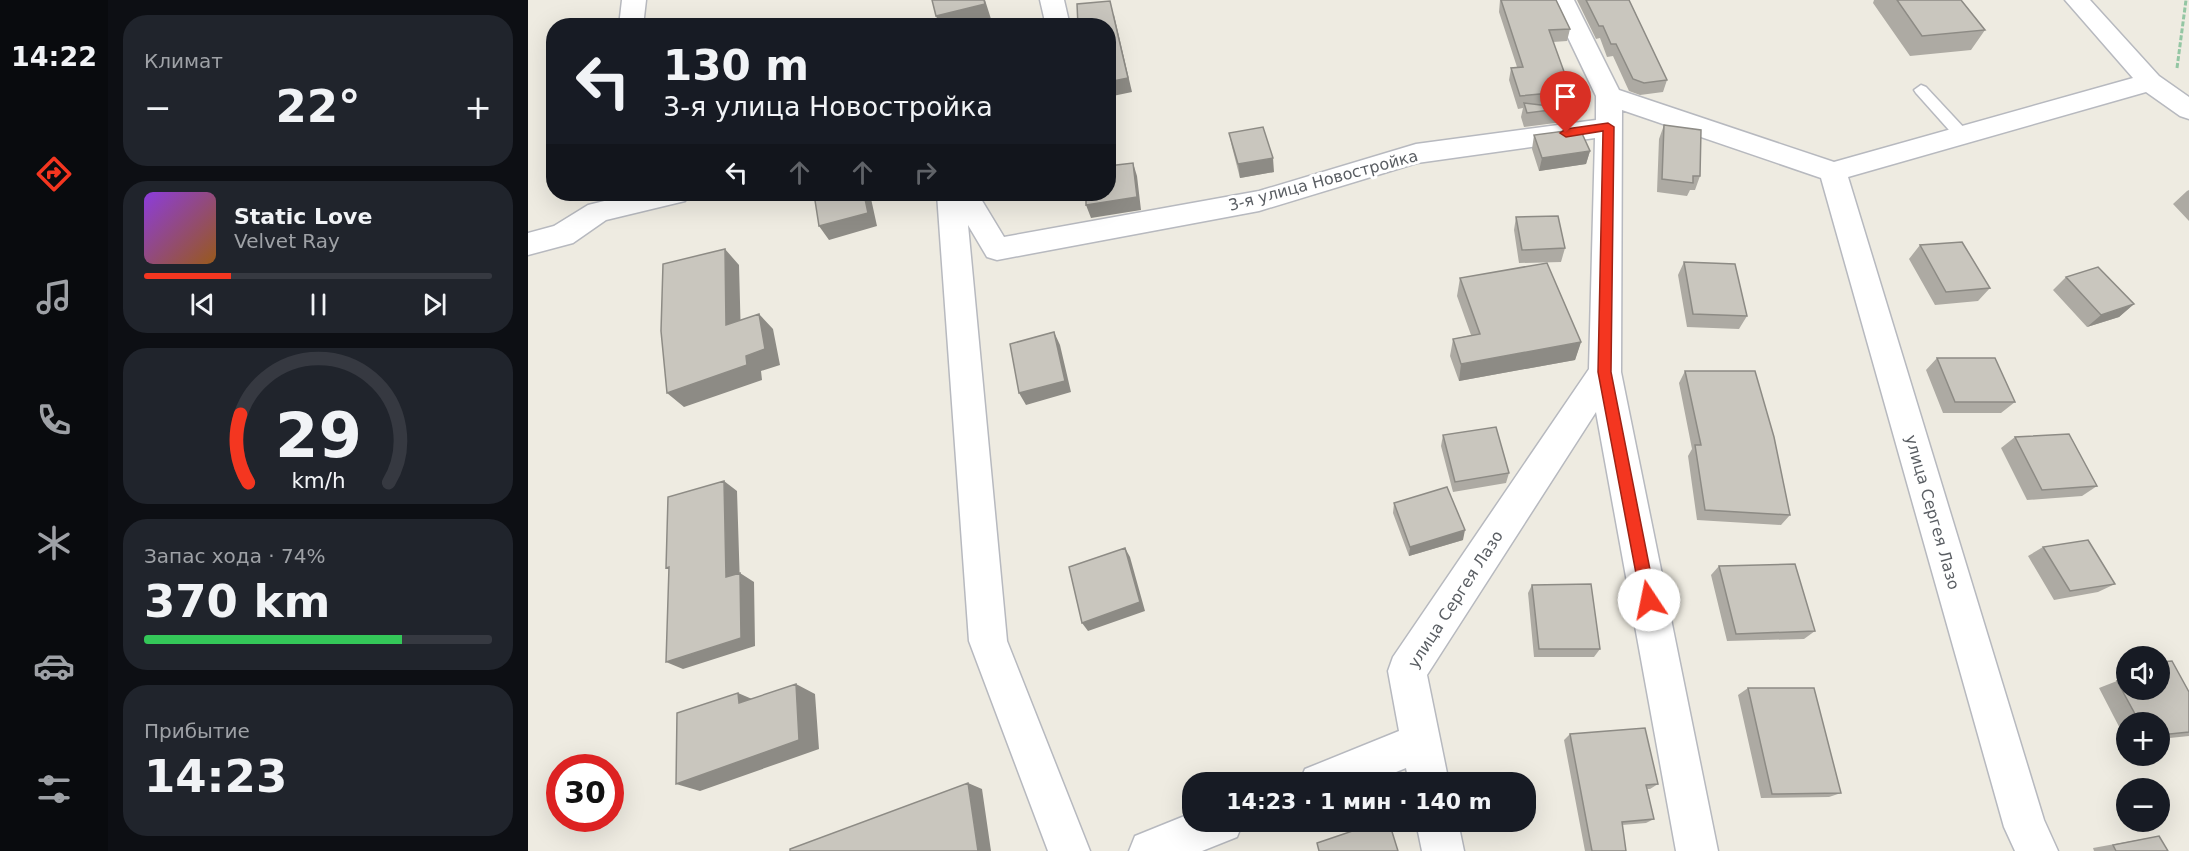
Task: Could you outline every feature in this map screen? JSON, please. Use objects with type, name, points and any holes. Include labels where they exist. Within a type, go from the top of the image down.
[{"type":"street","points":[[632,18],[634,0]]},
{"type":"street","points":[[1052,0],[1056,18]]},
{"type":"street","points":[[1562,0],[1609,111],[1605,372],[1697,851]]},
{"type":"street","points":[[2077,0],[2150,82],[2181,104]]},
{"type":"street","points":[[1609,111],[1833,172],[2150,82]]},
{"type":"street","name":"3-я улица Новостройка","points":[[968,201],[997,249],[1259,201],[1416,154],[1609,111]]},
{"type":"street","name":"улица Сергея Лазо","points":[[1833,172],[2025,827],[2037,851]]},
{"type":"street","points":[[528,244],[563,235],[600,203],[617,201]]},
{"type":"street","points":[[952,201],[988,641],[1069,851]]},
{"type":"street","name":"улица Сергея Лазо","points":[[1427,772],[1407,671],[1605,372]]},
{"type":"street","points":[[1346,772],[1421,742]]},
{"type":"street","points":[[1150,851],[1197,832]]},
{"type":"street","points":[[1439,832],[1443,851]]},
{"type":"lane","points":[[1921,90],[1962,135]]},
{"type":"path","points":[[2181,104],[2186,0]]},
{"type":"building","points":[[932,0],[984,0],[985,4],[936,16]]},
{"type":"building","points":[[1501,0],[1556,0],[1570,29],[1549,30],[1571,91],[1520,96],[1511,68],[1523,67]]},
{"type":"building","points":[[1586,0],[1629,0],[1667,80],[1644,83],[1633,79],[1616,44],[1611,44],[1603,26],[1599,26]]},
{"type":"building","points":[[1897,0],[1961,0],[1985,30],[1922,36]]},
{"type":"building","points":[[1110,1],[1114,18],[1078,18],[1077,4]]},
{"type":"building","points":[[1116,27],[1128,78],[1116,80]]},
{"type":"building","points":[[1524,103],[1566,108],[1527,113]]},
{"type":"building","points":[[1664,125],[1701,130],[1700,176],[1693,176],[1693,183],[1662,179]]},
{"type":"building","points":[[1263,127],[1273,158],[1238,164],[1229,133]]},
{"type":"building","points":[[1580,129],[1590,151],[1542,158],[1534,135]]},
{"type":"building","points":[[1133,163],[1137,197],[1116,200],[1116,165]]},
{"type":"building","points":[[815,201],[865,201],[868,213],[819,226]]},
{"type":"building","points":[[1086,201],[1112,201],[1086,205]]},
{"type":"building","points":[[1558,216],[1565,248],[1522,250],[1516,217]]},
{"type":"building","points":[[1962,242],[1990,288],[1946,292],[1920,245]]},
{"type":"building","points":[[725,249],[726,325],[759,314],[765,349],[746,356],[747,365],[667,393],[661,331],[663,264]]},
{"type":"building","points":[[1684,262],[1735,264],[1747,316],[1693,314]]},
{"type":"building","points":[[1547,263],[1581,342],[1461,364],[1453,339],[1480,334],[1460,278]]},
{"type":"building","points":[[2098,267],[2134,304],[2101,315],[2066,277]]},
{"type":"building","points":[[1054,332],[1065,381],[1019,393],[1010,344]]},
{"type":"building","points":[[1937,358],[1995,358],[2015,402],[1955,402]]},
{"type":"building","points":[[1685,371],[1755,371],[1774,437],[1790,515],[1705,510],[1695,445],[1701,445]]},
{"type":"building","points":[[1496,427],[1509,473],[1455,482],[1443,435]]},
{"type":"building","points":[[2069,434],[2097,486],[2042,490],[2015,437]]},
{"type":"building","points":[[724,481],[726,577],[740,573],[741,638],[666,662],[669,567],[666,568],[668,497]]},
{"type":"building","points":[[1447,487],[1465,530],[1410,547],[1394,503]]},
{"type":"building","points":[[2088,540],[2115,584],[2070,591],[2043,547]]},
{"type":"building","points":[[1125,548],[1140,602],[1082,623],[1069,567]]},
{"type":"building","points":[[1795,564],[1815,631],[1736,634],[1719,566]]},
{"type":"building","points":[[1591,584],[1600,649],[1539,649],[1532,585]]},
{"type":"building","points":[[2170,661],[2189,692],[2189,732],[2170,734],[2170,712],[2134,712],[2127,700],[2170,700]]},
{"type":"building","points":[[796,684],[799,740],[676,784],[677,713],[738,693],[739,703]]},
{"type":"building","points":[[1748,688],[1814,688],[1841,793],[1772,794]]},
{"type":"building","points":[[1645,728],[1658,784],[1646,785],[1654,819],[1622,822],[1626,851],[1592,851],[1570,734]]},
{"type":"building","points":[[968,783],[978,851],[790,851],[790,849]]},
{"type":"building","points":[[1349,832],[1392,832],[1398,851],[1319,851],[1317,843]]},
{"type":"building","points":[[2159,836],[2168,851],[2116,851],[2113,845]]},
{"type":"route","points":[[1566,133],[1608,127],[1605,372],[1649,600]]}]
